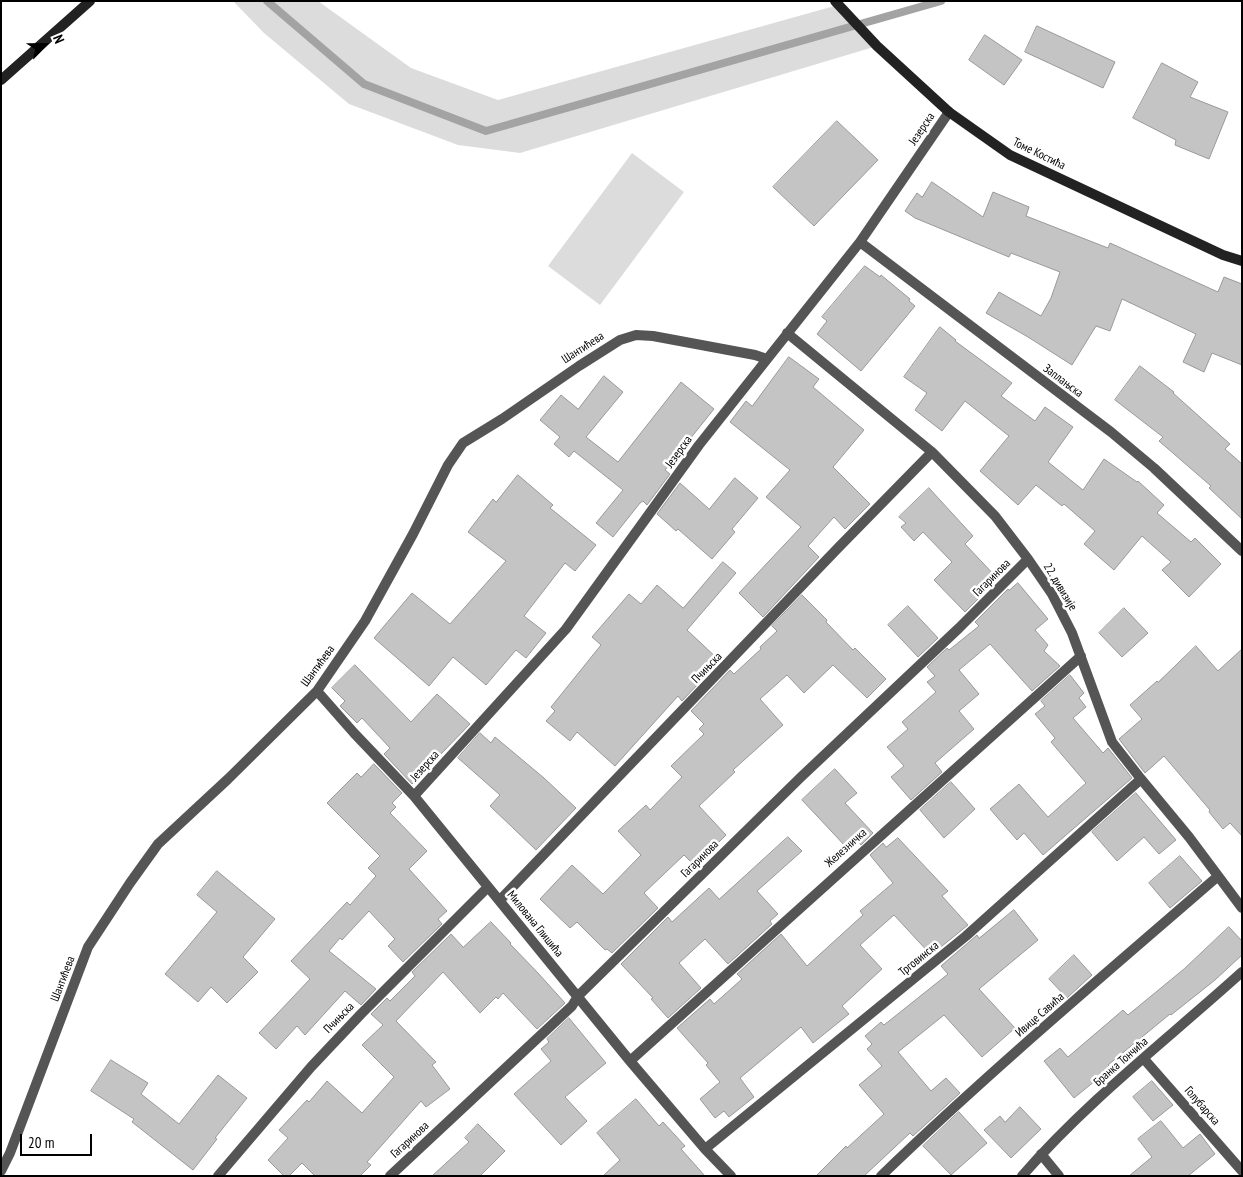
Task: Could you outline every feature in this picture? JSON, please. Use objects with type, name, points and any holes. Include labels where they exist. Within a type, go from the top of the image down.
[{"type":"street","points":[[1,80],[90,1]]},
{"type":"street","name":"Томе Костића","points":[[835,1],[869,38],[949,112],[1010,156],[1223,255],[1242,261]]},
{"type":"street","name":"Језерска","points":[[414,796],[566,629],[699,445],[860,242],[949,112]]},
{"type":"street","name":"Заплањска","points":[[860,242],[1110,432],[1154,468],[1242,551]]},
{"type":"street","name":"22. дивизије","points":[[787,333],[932,452],[995,516],[1052,594],[1081,656],[1112,742],[1189,837],[1242,908]]},
{"type":"street","name":"Шантићева","points":[[1,1171],[10,1153],[88,948],[158,844],[317,692],[365,621],[413,534],[448,465],[463,443],[620,340],[636,335],[653,336],[755,354],[767,359]]},
{"type":"street","name":"Пчињска","points":[[500,900],[932,452]]},
{"type":"street","name":"Гагаринова","points":[[390,1176],[572,1006],[578,996],[801,777],[959,628],[1028,559]]},
{"type":"street","name":"Железничка","points":[[630,1061],[1081,656]]},
{"type":"street","name":"Милована Глишића","points":[[317,692],[354,734],[414,796],[630,1061],[705,1149],[731,1176]]},
{"type":"street","name":"Трговинска","points":[[705,1149],[966,936],[1141,779]]},
{"type":"street","name":"Ивице Савића","points":[[881,1176],[1048,1024],[1217,877]]},
{"type":"street","name":"Пчињска","points":[[218,1176],[311,1066],[488,887]]},
{"type":"street","name":"Бранка Тончића","points":[[1022,1176],[1041,1154],[1090,1106],[1242,972]]},
{"type":"street","name":"Голубарска","points":[[1144,1059],[1242,1171]]},
{"type":"street","points":[[1041,1154],[1059,1176]]},
{"type":"shaded area","points":[[233,1],[318,1],[411,68],[498,100],[838,5],[877,46],[520,153],[458,145],[349,104],[264,33]]},
{"type":"shaded area","points":[[632,153],[684,192],[600,305],[548,266]]},
{"type":"building","points":[[1037,26],[1115,62],[1103,88],[1025,52]]},
{"type":"building","points":[[985,35],[1022,60],[1004,85],[969,60]]},
{"type":"building","points":[[1162,63],[1198,82],[1190,97],[1228,112],[1209,159],[1175,145],[1176,140],[1133,118]]},
{"type":"building","points":[[837,121],[878,160],[814,226],[773,187]]},
{"type":"building","points":[[932,182],[983,217],[993,192],[1029,207],[1026,216],[1108,248],[1110,243],[1218,292],[1224,277],[1242,284],[1242,365],[1212,353],[1204,372],[1183,362],[1196,334],[1122,299],[1110,331],[1096,326],[1072,365],[986,313],[999,292],[1041,316],[1051,298],[1060,272],[1011,253],[1009,257],[915,218],[905,211],[917,193],[922,197]]},
{"type":"building","points":[[865,266],[880,277],[881,275],[910,299],[909,301],[915,306],[861,371],[817,334],[827,321],[822,317]]},
{"type":"building","points":[[940,327],[955,341],[1012,383],[1001,396],[1035,421],[1045,407],[1073,427],[1048,462],[1083,490],[1104,459],[1138,481],[1164,505],[1157,513],[1191,542],[1195,538],[1221,564],[1189,597],[1162,570],[1171,562],[1142,536],[1114,570],[1084,544],[1095,531],[1064,504],[1062,506],[1036,485],[1018,505],[980,471],[1009,436],[965,401],[942,431],[915,410],[927,393],[904,377]]},
{"type":"building","points":[[789,357],[819,379],[813,387],[864,430],[833,467],[870,504],[845,529],[834,517],[808,546],[819,557],[763,617],[739,593],[801,527],[766,497],[790,470],[730,422],[746,401],[752,406]]},
{"type":"building","points":[[1140,366],[1174,392],[1230,444],[1225,449],[1242,464],[1242,519],[1209,488],[1211,486],[1159,441],[1163,437],[1115,400]]},
{"type":"building","points":[[604,376],[623,392],[586,437],[618,462],[681,382],[714,409],[665,470],[670,474],[647,505],[643,501],[640,503],[613,537],[596,523],[623,490],[574,451],[569,457],[554,444],[560,437],[540,420],[561,395],[578,409]]},
{"type":"building","points":[[518,475],[553,505],[550,508],[596,545],[575,571],[565,563],[524,616],[546,633],[526,658],[516,650],[486,685],[453,657],[429,686],[374,638],[412,593],[450,624],[506,561],[468,532],[493,499],[496,502]]},
{"type":"building","points":[[735,478],[758,498],[732,529],[735,532],[712,559],[678,529],[676,531],[657,514],[680,483],[709,509]]},
{"type":"building","points":[[929,488],[973,536],[965,544],[998,579],[965,612],[934,580],[952,562],[923,532],[914,541],[901,527],[906,523],[899,517]]},
{"type":"building","points":[[723,562],[736,573],[687,630],[720,661],[682,701],[678,696],[615,766],[577,732],[570,741],[546,721],[555,711],[551,707],[601,645],[592,637],[629,594],[641,604],[657,585],[683,608]]},
{"type":"building","points":[[1018,583],[1048,619],[1035,630],[1048,645],[1044,651],[1060,666],[1032,691],[990,644],[959,670],[979,694],[959,711],[974,729],[935,763],[942,772],[911,800],[891,777],[904,766],[887,747],[908,729],[902,722],[936,692],[927,682],[935,676],[927,667],[947,648],[949,650],[979,626],[975,622],[1008,589]]},
{"type":"building","points":[[802,595],[853,650],[855,648],[886,679],[867,698],[833,665],[804,693],[787,675],[760,699],[783,725],[733,770],[735,772],[699,806],[726,835],[695,866],[684,855],[644,893],[658,908],[612,953],[607,949],[605,950],[577,922],[570,928],[540,899],[572,865],[603,894],[641,855],[618,831],[646,805],[650,810],[682,777],[671,766],[704,734],[699,729],[704,724],[691,711],[730,670],[734,674],[761,649],[760,647],[777,631],[772,626]]},
{"type":"building","points":[[908,606],[938,638],[918,657],[888,625]]},
{"type":"building","points":[[1124,608],[1148,633],[1122,657],[1099,633]]},
{"type":"building","points":[[1196,646],[1218,671],[1242,649],[1242,836],[1230,823],[1223,829],[1209,812],[1210,810],[1164,756],[1145,773],[1119,739],[1142,719],[1130,705],[1158,682]]},
{"type":"building","points":[[355,665],[411,722],[437,694],[470,724],[412,784],[384,754],[390,748],[362,718],[357,723],[340,706],[345,701],[332,688]]},
{"type":"building","points":[[1070,675],[1084,693],[1079,698],[1086,707],[1073,718],[1103,753],[1108,748],[1132,778],[1043,855],[1024,833],[1017,840],[990,809],[1019,784],[1048,817],[1086,783],[1051,742],[1055,738],[1035,714],[1045,706],[1041,701]]},
{"type":"building","points":[[480,733],[491,743],[495,737],[576,808],[536,850],[490,806],[500,795],[458,758]]},
{"type":"building","points":[[374,764],[402,793],[392,803],[396,807],[390,813],[427,851],[409,869],[447,911],[438,919],[442,924],[403,962],[388,946],[395,939],[369,911],[329,951],[376,989],[361,1005],[345,991],[305,1035],[297,1026],[276,1049],[259,1033],[310,979],[291,961],[347,902],[350,905],[376,876],[368,868],[380,856],[327,803],[357,773],[361,777]]},
{"type":"building","points":[[835,769],[857,793],[845,803],[873,833],[861,845],[856,839],[847,848],[802,800]]},
{"type":"building","points":[[951,782],[975,809],[944,838],[920,810]]},
{"type":"building","points":[[1136,793],[1176,840],[1159,854],[1144,837],[1117,861],[1092,832]]},
{"type":"building","points":[[788,837],[802,851],[757,891],[778,914],[770,921],[772,924],[728,964],[705,939],[679,963],[701,988],[668,1018],[651,999],[653,998],[621,964],[668,917],[672,922],[709,888],[719,899]]},
{"type":"building","points":[[898,838],[948,891],[942,896],[968,925],[931,955],[894,915],[860,945],[882,969],[842,1006],[849,1014],[813,1043],[801,1027],[740,1078],[754,1097],[729,1117],[724,1111],[715,1118],[700,1099],[720,1082],[706,1065],[708,1063],[677,1028],[710,999],[714,1004],[742,979],[737,974],[781,934],[807,966],[863,915],[860,911],[893,883],[870,855],[883,843],[886,847]]},
{"type":"building","points":[[1180,856],[1202,881],[1170,908],[1149,883]]},
{"type":"building","points":[[217,871],[275,919],[243,957],[258,972],[227,1003],[211,987],[198,1002],[165,974],[217,912],[197,895]]},
{"type":"building","points":[[1014,910],[1038,940],[979,989],[1015,1028],[982,1057],[944,1015],[898,1052],[931,1091],[946,1078],[960,1093],[913,1136],[910,1133],[864,1176],[816,1176],[846,1146],[847,1148],[884,1114],[859,1085],[882,1066],[867,1049],[872,1044],[865,1036],[881,1022],[884,1025],[948,974],[941,966],[977,935],[979,938]]},
{"type":"building","points":[[491,922],[565,1003],[537,1029],[503,993],[498,999],[496,997],[480,1013],[443,972],[396,1021],[436,1062],[432,1065],[450,1089],[426,1107],[421,1101],[367,1162],[371,1165],[360,1176],[315,1176],[302,1163],[289,1176],[284,1176],[268,1160],[288,1138],[279,1130],[307,1100],[309,1102],[327,1081],[362,1113],[394,1077],[362,1045],[383,1025],[371,1014],[387,998],[390,1001],[415,976],[412,972],[451,934],[463,947]]},
{"type":"building","points":[[1229,927],[1242,941],[1242,955],[1215,980],[1108,1065],[1111,1068],[1074,1098],[1044,1061],[1060,1048],[1068,1057],[1123,1010],[1128,1015],[1184,969]]},
{"type":"building","points":[[1074,955],[1092,975],[1067,998],[1049,979]]},
{"type":"building","points":[[569,1018],[606,1063],[565,1097],[587,1121],[561,1145],[514,1094],[551,1061],[541,1049],[549,1042],[547,1039]]},
{"type":"building","points":[[111,1060],[148,1083],[141,1094],[179,1124],[218,1075],[247,1098],[215,1138],[217,1139],[193,1170],[132,1122],[134,1119],[91,1091]]},
{"type":"building","points":[[1152,1081],[1173,1105],[1153,1121],[1133,1097]]},
{"type":"building","points":[[636,1099],[659,1126],[663,1122],[685,1146],[681,1149],[705,1176],[603,1176],[620,1160],[597,1133]]},
{"type":"building","points":[[1020,1107],[1041,1129],[1011,1158],[984,1130],[1000,1116],[1005,1122]]},
{"type":"building","points":[[959,1112],[987,1143],[951,1175],[923,1146]]},
{"type":"building","points":[[1161,1121],[1183,1148],[1200,1134],[1215,1154],[1188,1176],[1129,1176],[1152,1157],[1138,1139]]},
{"type":"building","points":[[478,1124],[505,1151],[480,1176],[432,1176],[469,1142],[465,1138]]},
{"type":"waterway","points":[[267,1],[364,84],[486,131],[941,1]]}]
